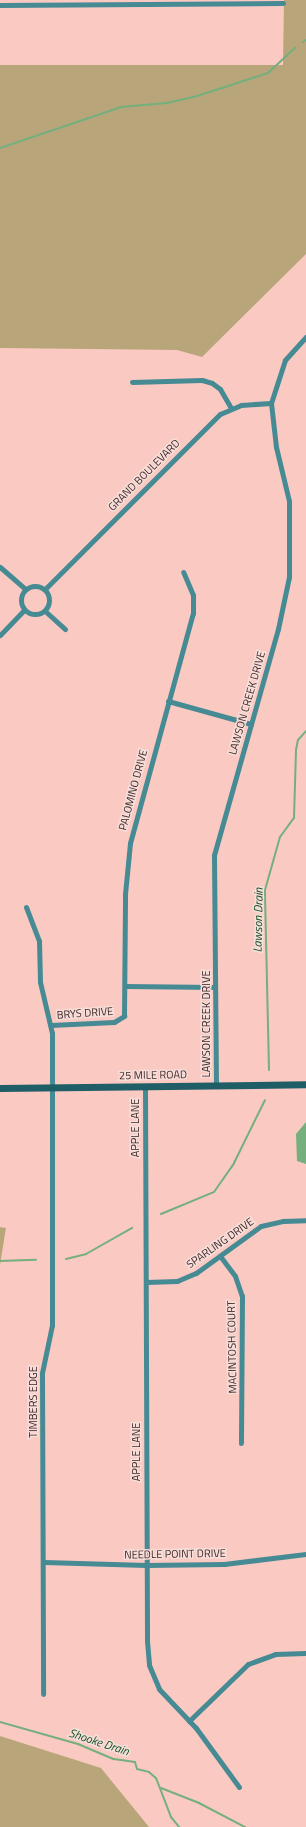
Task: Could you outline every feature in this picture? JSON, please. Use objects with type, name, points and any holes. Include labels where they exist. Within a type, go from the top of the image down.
[{"type":"street","points":[[0,5],[141,2],[283,3]]},
{"type":"street","name":"LAWSON CREEK DRIVE","points":[[216,1085],[214,855],[278,629],[289,577],[289,501],[276,447],[271,403],[285,360],[306,337]]},
{"type":"street","points":[[132,382],[202,380],[212,382],[220,389],[231,408]]},
{"type":"street","name":"GRAND BOULEVARD","points":[[45,589],[198,433],[220,414],[231,408],[256,403],[271,403]]},
{"type":"street","points":[[0,567],[25,589]]},
{"type":"street","name":"PALOMINO DRIVE","points":[[120,1020],[125,1010],[125,894],[130,843],[194,603],[191,588],[183,572]]},
{"type":"street","points":[[25,589],[36,586],[45,589],[49,598],[45,610]]},
{"type":"street","points":[[25,589],[21,598],[24,610],[32,614],[45,610]]},
{"type":"street","points":[[0,635],[24,610]]},
{"type":"street","points":[[45,610],[65,629]]},
{"type":"street","points":[[168,701],[251,724]]},
{"type":"street","name":"TIMBERS EDGE","points":[[26,907],[38,937],[40,982],[51,1025],[52,1325],[42,1373],[44,1562],[43,1694]]},
{"type":"street","points":[[125,986],[215,987]]},
{"type":"street","name":"BRYS DRIVE","points":[[51,1025],[120,1020]]},
{"type":"street","name":"25 MILE ROAD","points":[[0,1088],[306,1084]]},
{"type":"street","name":"APPLE LANE","points":[[145,1086],[146,1566],[149,1665],[159,1689],[189,1721],[239,1787]]},
{"type":"street","name":"SPARLING DRIVE","points":[[146,1282],[184,1279],[220,1256],[261,1226],[283,1221],[306,1220]]},
{"type":"street","name":"MACINTOSH COURT","points":[[220,1256],[235,1276],[242,1296],[241,1443]]},
{"type":"street","name":"NEEDLE POINT DRIVE","points":[[44,1562],[146,1566],[224,1564],[279,1556],[306,1554]]},
{"type":"street","points":[[189,1721],[248,1664],[275,1654],[306,1653]]},
{"type":"shaded area","points":[[284,0],[306,0],[306,254],[202,357],[177,350],[0,348],[0,65],[283,65]]},
{"type":"shaded area","points":[[306,1122],[306,1164],[297,1161],[296,1134]]},
{"type":"shaded area","points":[[0,1227],[6,1228],[0,1265]]},
{"type":"shaded area","points":[[0,1736],[101,1768],[149,1827],[0,1827]]},
{"type":"waterway","points":[[0,148],[121,107],[167,103],[194,97],[268,73],[295,48]]},
{"type":"waterway","name":"Lawson Drain","points":[[269,1070],[265,890],[280,837],[294,818],[296,750],[298,740],[306,731]]},
{"type":"waterway","name":"Lawson Drain","points":[[161,1214],[214,1192],[234,1163],[265,1100]]},
{"type":"waterway","name":"Lawson Drain","points":[[66,1259],[86,1254],[132,1228]]},
{"type":"waterway","name":"Lawson Drain","points":[[0,1261],[36,1260]]},
{"type":"waterway","name":"Shooke Drain","points":[[0,1722],[78,1744],[114,1759],[135,1762],[137,1769],[149,1772],[156,1778],[171,1817],[179,1827]]},
{"type":"waterway","name":"Shooke Drain","points":[[161,1788],[199,1803],[245,1827]]}]
